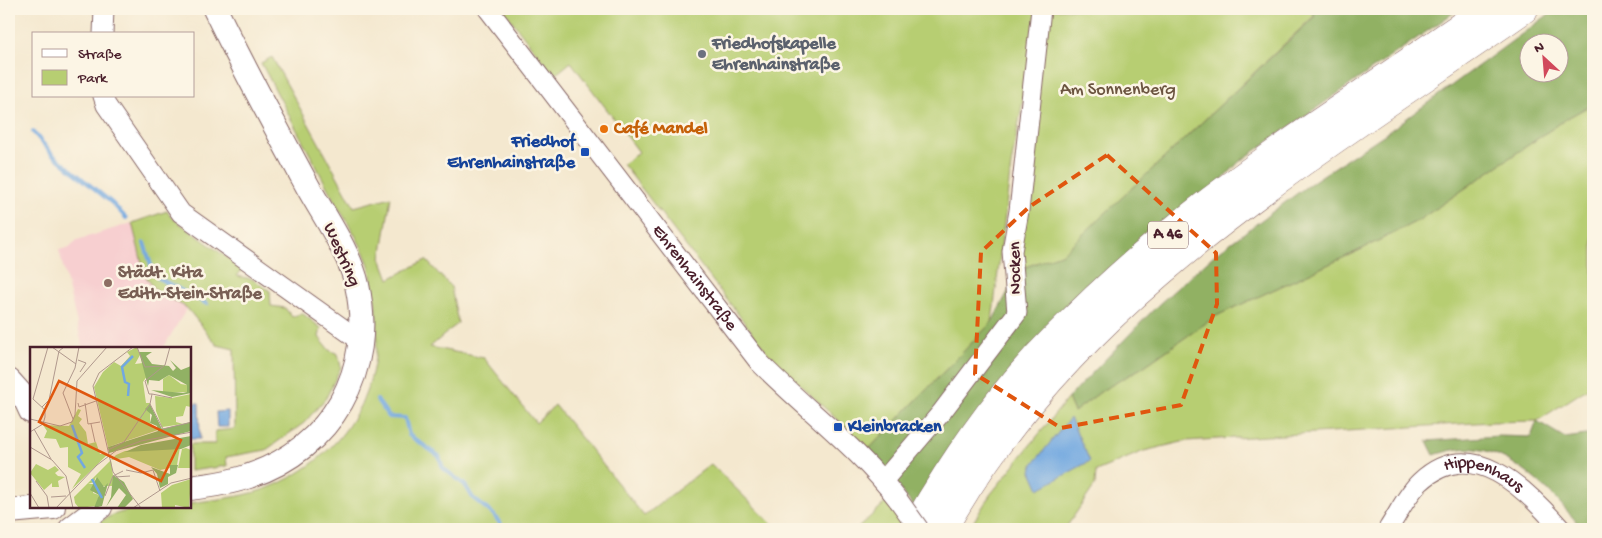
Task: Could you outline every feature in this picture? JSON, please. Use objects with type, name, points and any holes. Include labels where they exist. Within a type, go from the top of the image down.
[{"type":"highway","name":"A 46","points":[[914,529],[934,494],[965,448],[1010,388],[1052,341],[1112,283],[1187,219],[1272,155],[1486,9]]},
{"type":"highway","name":"A 46","points":[[943,529],[996,447],[1030,403],[1072,356],[1126,304],[1205,236],[1287,174],[1524,9]]},
{"type":"main road","name":"Westring","points":[[191,488],[250,476],[279,463],[312,440],[329,422],[344,399],[353,378],[362,342],[362,317],[357,283],[347,258],[282,139],[215,9]]},
{"type":"main road","points":[[9,382],[26,400],[30,409]]},
{"type":"main road","points":[[9,511],[43,508]]},
{"type":"main road","points":[[54,508],[58,529]]},
{"type":"main road","points":[[71,529],[99,508]]},
{"type":"street","points":[[104,9],[104,32]]},
{"type":"street","name":"Ehrenhainstraße","points":[[488,9],[759,362],[786,390],[850,446],[883,481],[919,529]]},
{"type":"street","name":"Nocken","points":[[883,481],[941,413],[1017,313],[1012,251],[1019,211],[1041,9]]},
{"type":"street","points":[[104,98],[106,105],[181,213],[362,342]]},
{"type":"street","name":"Hippenhaus","points":[[1388,529],[1418,483],[1437,469],[1458,463],[1480,465],[1507,477],[1561,529]]},
{"type":"highlighted area","points":[[1107,155],[1216,253],[1217,304],[1181,405],[1061,428],[975,374],[981,252],[1029,207]]},
{"type":"shaded area","name":"Städt. Kita Edith-Stein-Straße","points":[[132,223],[145,275],[155,290],[187,308],[164,347],[83,347],[59,250],[70,247],[77,240]]},
{"type":"green space","points":[[503,9],[1037,9],[1030,62],[1011,165],[992,322],[869,449],[774,361],[623,164],[639,152],[571,62],[554,76]]},
{"type":"green space","name":"Am Sonnenberg","points":[[1045,9],[1312,9],[1317,13],[1064,253],[1017,270]]},
{"type":"green space","points":[[1310,9],[1459,9],[1239,162],[914,507],[869,449],[992,322],[1020,269],[1063,253],[1315,16]]},
{"type":"green space","points":[[1556,9],[1593,9],[1593,104],[1569,117],[1419,220],[1360,250],[1216,316],[1143,367],[1103,390],[1074,412],[1068,398],[1158,305],[1213,256],[1314,181],[1388,132],[1520,35],[1520,82],[1570,82],[1570,32],[1525,32]]},
{"type":"green space","points":[[272,57],[354,207],[391,197],[381,258],[389,279],[426,260],[451,287],[458,323],[430,347],[484,358],[536,423],[555,405],[644,516],[711,464],[777,529],[91,529],[112,515],[124,511],[151,508],[191,508],[191,503],[244,495],[265,489],[303,470],[326,451],[346,430],[360,405],[371,379],[376,350],[377,320],[369,267],[364,252],[261,63]]},
{"type":"green space","points":[[1593,104],[1593,385],[1537,421],[1491,422],[1186,441],[1144,451],[1096,471],[1095,485],[1065,529],[1019,529],[1007,524],[1002,529],[969,529],[990,495],[1068,398],[1074,412],[1103,390],[1143,367],[1216,316],[1360,250],[1419,220],[1569,117]]},
{"type":"green space","points":[[167,211],[171,217],[243,269],[237,276],[252,279],[270,291],[271,306],[285,308],[292,317],[302,313],[321,328],[319,337],[329,350],[338,354],[341,367],[326,398],[304,423],[266,450],[226,457],[227,466],[191,471],[191,444],[215,444],[215,431],[235,429],[234,349],[217,345],[187,308],[155,290],[145,275],[132,223]]},
{"type":"green space","points":[[1537,421],[1565,438],[1593,434],[1593,529],[1582,529],[1561,504],[1535,479],[1506,459],[1491,452],[1476,449],[1454,450],[1434,455],[1427,441],[1498,436],[1531,437]]},
{"type":"green space","points":[[886,502],[906,521],[901,529],[857,529]]},
{"type":"water","points":[[191,403],[199,403],[200,439],[191,439]]},
{"type":"water","points":[[228,411],[228,427],[217,427],[216,412]]},
{"type":"water","points":[[1070,418],[1090,461],[1039,489],[1031,471],[1033,464]]},
{"type":"waterway","points":[[33,132],[52,154],[112,203],[126,218]]},
{"type":"waterway","points":[[144,243],[152,268]]},
{"type":"waterway","points":[[158,278],[207,304]]},
{"type":"waterway","points":[[377,400],[389,417],[405,418],[409,435],[439,456],[443,468],[465,485],[473,498],[494,515],[504,529]]},
{"type":"place","name":"Friedhofskapelle Ehrenhainstraße","points":[[702,54]]},
{"type":"place","name":"Café Mandel","points":[[604,129]]},
{"type":"place","name":"Friedhof Ehrenhainstraße","points":[[585,152]]},
{"type":"place","name":"Städt. Kita Edith-Stein-Straße","points":[[108,283]]},
{"type":"place","name":"Kleinbracken","points":[[838,427]]}]
